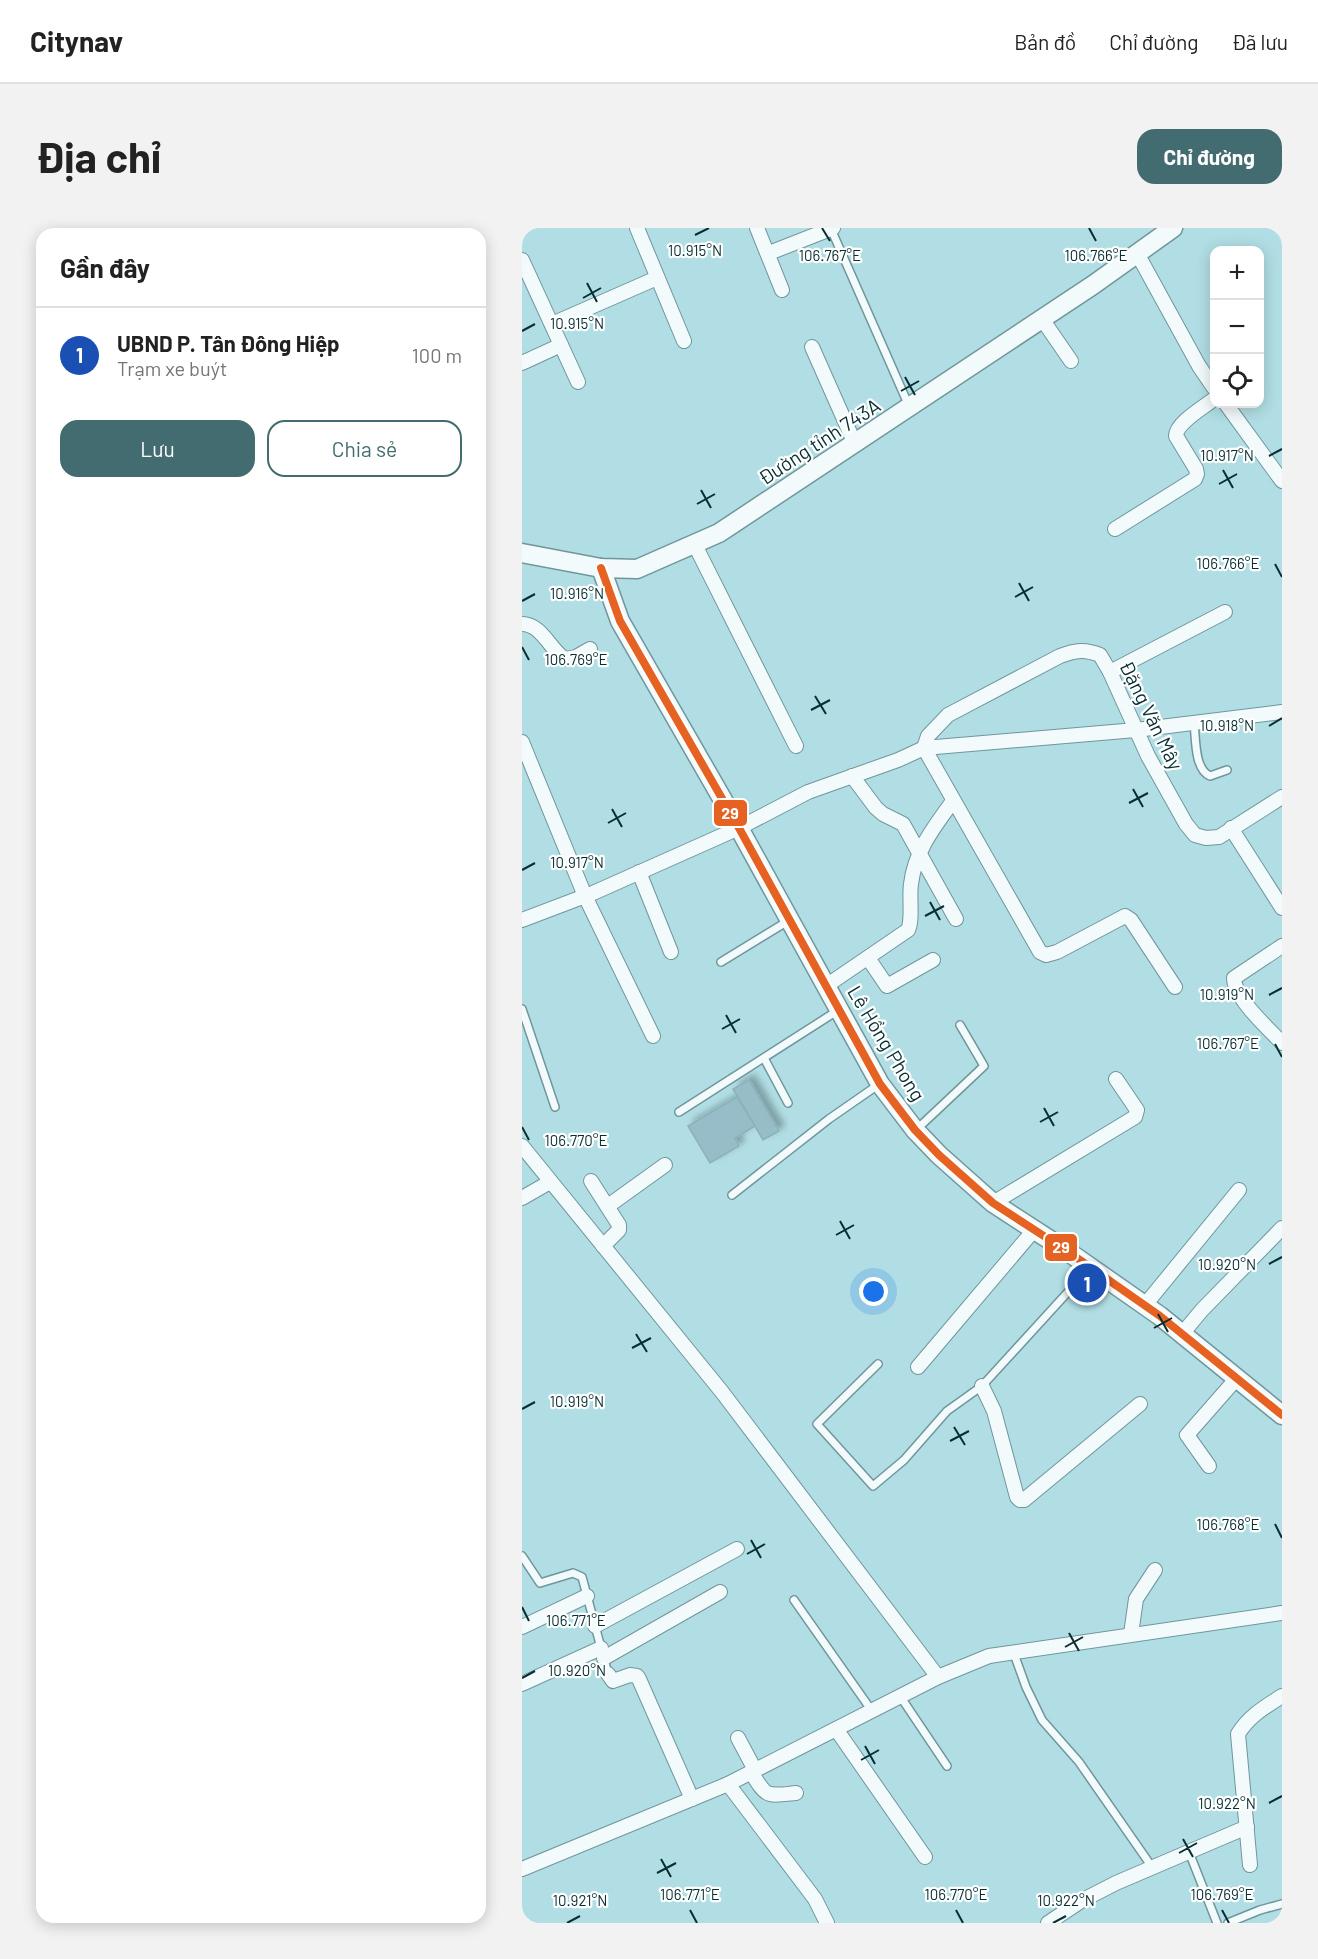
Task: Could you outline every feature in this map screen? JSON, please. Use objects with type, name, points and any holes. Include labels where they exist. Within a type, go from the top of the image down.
[{"type":"main road","name":"Đường tỉnh 743A","points":[[522,553],[601,568],[637,569],[694,545],[738,522],[910,409],[1138,255],[1173,228]]},
{"type":"main road","name":"Lê Hồng Phong","points":[[601,568],[620,621],[739,828],[880,1084],[915,1130],[939,1155],[993,1203],[1144,1305],[1282,1415]]},
{"type":"street","points":[[637,228],[684,341]]},
{"type":"street","points":[[757,228],[782,290]]},
{"type":"street","points":[[769,254],[832,228]]},
{"type":"street","points":[[1138,255],[1199,366],[1210,381]]},
{"type":"street","points":[[522,260],[527,282],[552,324],[578,382]]},
{"type":"street","points":[[552,324],[657,278]]},
{"type":"street","points":[[1042,319],[1071,361]]},
{"type":"street","points":[[522,363],[561,345]]},
{"type":"street","points":[[812,347],[855,444]]},
{"type":"street","points":[[1114,529],[1194,479],[1197,474],[1196,469],[1176,436],[1176,431],[1210,403]]},
{"type":"street","points":[[1229,408],[1282,481]]},
{"type":"street","points":[[694,545],[796,746]]},
{"type":"street","points":[[1110,672],[1225,612]]},
{"type":"street","points":[[522,624],[529,624],[537,630],[565,659],[576,657],[590,649]]},
{"type":"street","name":"Đặng Văn Mây","points":[[924,748],[928,736],[948,716],[1060,656],[1078,650],[1100,655],[1148,756],[1186,824],[1195,835],[1206,838],[1219,837],[1281,799]]},
{"type":"street","points":[[522,920],[585,896],[739,828],[808,792],[924,748],[1136,730],[1282,712]]},
{"type":"street","points":[[522,742],[585,896],[653,1036]]},
{"type":"street","points":[[924,748],[1041,952],[1046,955],[1057,952],[1125,916],[1131,920],[1175,987]]},
{"type":"street","points":[[852,776],[876,808],[903,824],[918,855],[956,919]]},
{"type":"street","points":[[826,986],[908,930],[911,924],[909,898],[918,855],[953,801]]},
{"type":"street","points":[[1231,828],[1282,908]]},
{"type":"street","points":[[639,872],[671,952]]},
{"type":"street","points":[[1282,946],[1234,978],[1239,995],[1282,1043]]},
{"type":"street","points":[[867,958],[887,986],[933,960]]},
{"type":"street","points":[[993,1203],[1135,1117],[1137,1110],[1116,1079]]},
{"type":"street","points":[[522,1146],[722,1392],[938,1677]]},
{"type":"street","points":[[608,1206],[665,1165]]},
{"type":"street","points":[[591,1181],[619,1225],[619,1230],[603,1246]]},
{"type":"street","points":[[522,1198],[550,1182]]},
{"type":"street","points":[[1144,1305],[1239,1190]]},
{"type":"street","points":[[1182,1334],[1202,1310],[1282,1228]]},
{"type":"street","points":[[918,1367],[1034,1230]]},
{"type":"street","points":[[1209,1466],[1187,1435],[1237,1378]]},
{"type":"street","points":[[982,1386],[994,1411],[1017,1497],[1020,1500],[1024,1500],[1140,1404]]},
{"type":"street","points":[[595,1626],[737,1549]]},
{"type":"street","points":[[1131,1634],[1136,1599],[1155,1570]]},
{"type":"street","points":[[522,1684],[602,1653],[720,1592]]},
{"type":"street","points":[[522,1627],[587,1596]]},
{"type":"street","points":[[522,1869],[728,1784],[938,1677],[989,1656],[1282,1613]]},
{"type":"street","points":[[608,1674],[613,1681],[630,1675],[639,1678],[692,1799]]},
{"type":"street","points":[[1251,1865],[1238,1734],[1254,1714],[1282,1696]]},
{"type":"street","points":[[836,1729],[925,1857]]},
{"type":"street","points":[[738,1738],[765,1793],[771,1795],[796,1793]]},
{"type":"street","points":[[728,1784],[815,1899],[827,1923]]},
{"type":"street","points":[[1048,1923],[1081,1900],[1247,1827]]},
{"type":"lane","points":[[832,228],[910,409]]},
{"type":"lane","points":[[1194,723],[1198,758],[1203,772],[1210,776],[1227,770]]},
{"type":"lane","points":[[721,962],[790,920]]},
{"type":"lane","points":[[522,1009],[555,1107]]},
{"type":"lane","points":[[679,1112],[839,1010]]},
{"type":"lane","points":[[915,1130],[984,1066],[960,1025]]},
{"type":"lane","points":[[764,1058],[788,1104]]},
{"type":"lane","points":[[732,1196],[829,1119],[880,1084]]},
{"type":"lane","points":[[878,1364],[817,1424],[873,1486],[904,1460],[947,1411],[982,1386],[1091,1268]]},
{"type":"lane","points":[[522,1556],[540,1583],[573,1573],[578,1574],[585,1581],[608,1674]]},
{"type":"lane","points":[[794,1600],[872,1710]]},
{"type":"lane","points":[[1013,1651],[1026,1687],[1042,1720],[1078,1762],[1152,1868]]},
{"type":"lane","points":[[900,1696],[947,1766]]},
{"type":"lane","points":[[1188,1852],[1217,1923]]},
{"type":"lane","points":[[1228,1923],[1282,1904]]},
{"type":"building","points":[[749,1080],[779,1131],[763,1140],[733,1089]]},
{"type":"building","points":[[737,1097],[755,1126],[735,1138],[739,1146],[710,1163],[688,1126]]},
{"type":"transit line","name":"29","points":[[601,568],[620,621],[739,828],[880,1084],[915,1130],[939,1155],[993,1203],[1160,1316],[1282,1415]]},
{"type":"place","name":"UBND P. Tân Đông Hiệp","points":[[1087,1283]]}]
